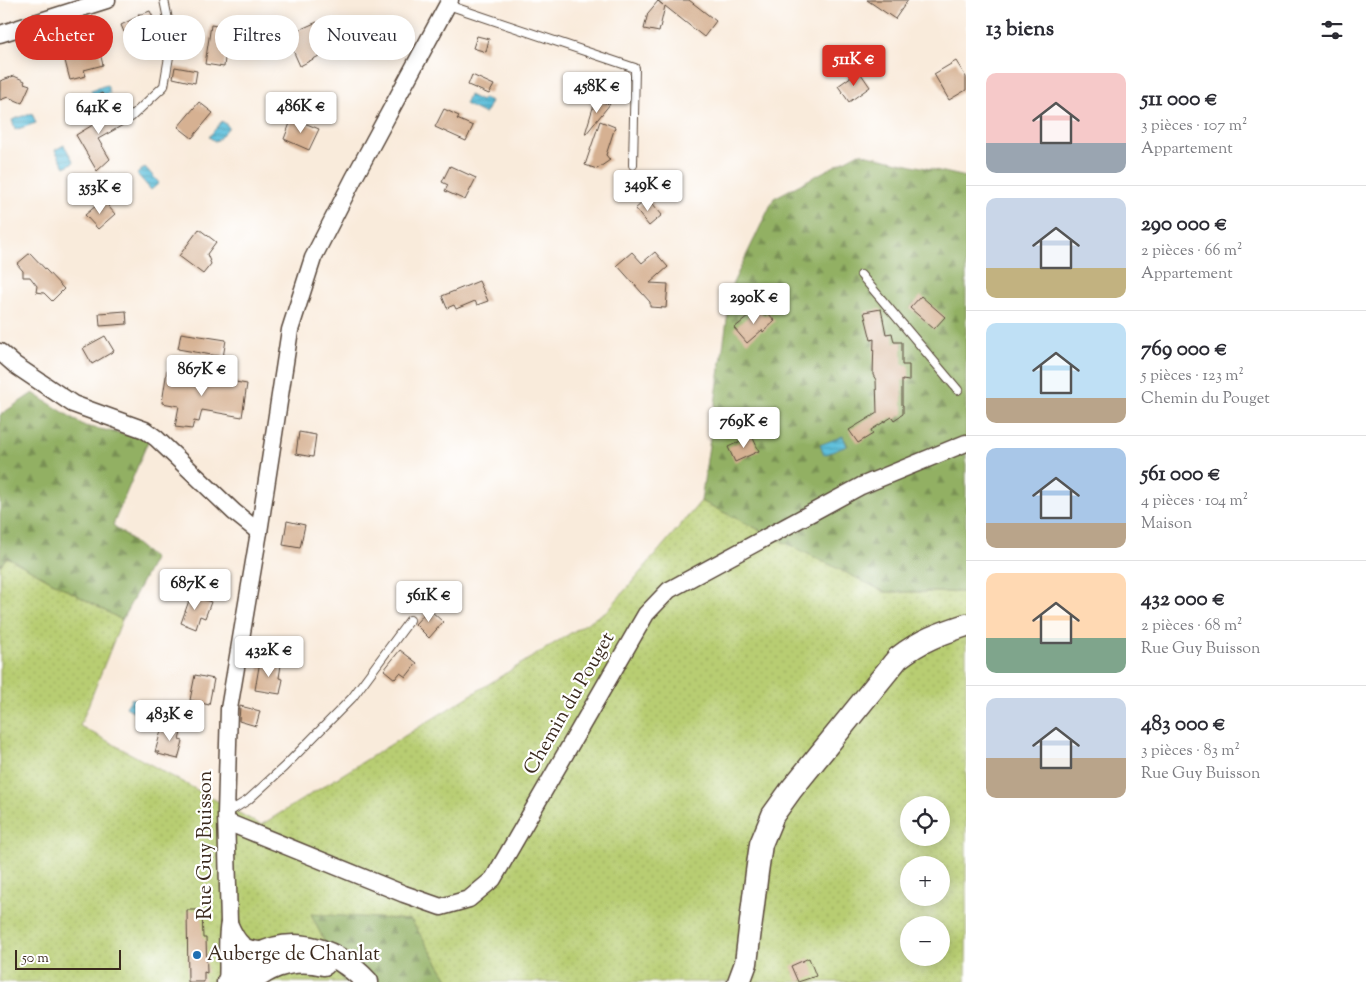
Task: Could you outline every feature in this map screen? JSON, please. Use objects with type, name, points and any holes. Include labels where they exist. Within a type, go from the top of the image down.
[{"type":"main road","points":[[739,982],[746,963],[761,844],[773,815],[790,790],[898,658],[911,647],[930,637],[966,625]]},
{"type":"main road","points":[[241,971],[255,956],[271,950],[291,946],[311,947],[344,962],[359,972],[367,982]]},
{"type":"main road","points":[[241,971],[297,961],[310,961],[332,966],[367,982]]},
{"type":"street","points":[[0,34],[107,0]]},
{"type":"street","name":"Rue Guy Buisson","points":[[241,971],[226,937],[229,923],[226,818],[229,709],[290,330],[313,258],[449,2]]},
{"type":"street","points":[[0,352],[15,365],[73,404],[145,430],[156,438],[234,512],[259,532]]},
{"type":"street","name":"Chemin du Pouget","points":[[226,818],[404,894],[441,907],[469,899],[493,879],[646,614],[670,590],[861,486],[966,443]]},
{"type":"lane","points":[[131,117],[164,86],[172,39],[164,0]]},
{"type":"lane","points":[[449,2],[635,68],[633,165]]},
{"type":"lane","points":[[861,275],[958,390]]},
{"type":"lane","points":[[226,818],[284,767],[352,698],[410,620]]},
{"type":"green space","points":[[859,153],[966,177],[966,592],[885,592],[701,501],[732,285],[774,198]]},
{"type":"green space","points":[[33,393],[85,426],[149,439],[113,525],[154,559],[122,620],[7,557],[0,566],[0,415]]},
{"type":"green space","points":[[701,501],[885,592],[966,592],[966,982],[450,982],[411,920],[312,915],[344,982],[0,982],[0,566],[7,557],[122,620],[80,726],[261,825],[608,610]]},
{"type":"green space","points":[[311,914],[411,920],[450,982],[344,982]]},
{"type":"water","points":[[107,85],[110,93],[94,98],[91,90]]},
{"type":"water","points":[[469,95],[481,101],[483,98],[491,101],[485,114],[465,104]]},
{"type":"water","points":[[32,113],[36,123],[15,130],[12,120]]},
{"type":"water","points":[[222,121],[229,127],[216,142],[209,137]]},
{"type":"water","points":[[64,145],[74,162],[65,167],[55,150]]},
{"type":"water","points":[[145,167],[159,183],[151,190],[137,174]]},
{"type":"water","points":[[843,436],[847,446],[824,455],[820,445]]},
{"type":"water","points":[[132,698],[153,711],[152,718],[147,720],[126,707]]},
{"type":"building","points":[[657,0],[689,0],[716,21],[704,37],[665,6],[659,32],[644,29],[648,13],[658,1],[663,5]]},
{"type":"building","points":[[867,0],[908,0],[895,19]]},
{"type":"building","points":[[150,11],[152,15],[138,14]]},
{"type":"building","points":[[211,25],[215,26],[215,60],[225,60],[224,67],[205,64]]},
{"type":"building","points":[[309,26],[309,60],[311,60],[300,66],[297,60],[299,60],[299,30]]},
{"type":"building","points":[[477,36],[489,39],[486,52],[473,48]]},
{"type":"building","points":[[65,60],[102,60],[103,65],[84,70],[86,76],[70,80]]},
{"type":"building","points":[[956,61],[966,77],[966,90],[949,100],[934,74]]},
{"type":"building","points":[[175,67],[197,71],[195,83],[173,78]]},
{"type":"building","points":[[859,71],[870,87],[849,102],[838,86]]},
{"type":"building","points":[[472,75],[494,85],[489,94],[468,85]]},
{"type":"building","points":[[14,76],[30,85],[22,103],[8,97],[0,100],[0,81]]},
{"type":"building","points":[[102,93],[123,125],[98,139],[110,159],[97,171],[76,135],[106,117],[97,95]]},
{"type":"building","points":[[595,101],[610,104],[585,134]]},
{"type":"building","points":[[199,102],[213,113],[192,138],[178,127]]},
{"type":"building","points":[[444,109],[459,116],[457,119],[473,126],[466,141],[435,127]]},
{"type":"building","points":[[292,118],[319,129],[309,150],[284,139]]},
{"type":"building","points":[[600,121],[615,127],[606,155],[610,160],[597,169],[585,165]]},
{"type":"building","points":[[450,166],[476,178],[465,200],[445,191],[448,185],[442,182]]},
{"type":"building","points":[[648,198],[662,215],[649,226],[635,209]]},
{"type":"building","points":[[103,200],[115,214],[98,229],[85,215]]},
{"type":"building","points":[[199,229],[216,242],[207,254],[211,264],[203,274],[179,256]]},
{"type":"building","points":[[632,252],[642,263],[655,252],[668,267],[650,283],[668,284],[666,308],[650,307],[650,302],[617,265]]},
{"type":"building","points":[[30,253],[64,289],[52,301],[44,293],[36,292],[37,286],[30,277],[23,277],[23,271],[17,264]]},
{"type":"building","points":[[479,281],[488,301],[477,305],[475,301],[456,309],[454,305],[447,308],[442,296]]},
{"type":"building","points":[[921,296],[945,317],[934,329],[910,308]]},
{"type":"building","points":[[758,309],[764,316],[768,313],[775,321],[747,343],[734,328]]},
{"type":"building","points":[[881,309],[886,334],[892,333],[894,342],[902,342],[902,365],[909,365],[909,381],[902,380],[903,414],[894,420],[892,417],[871,430],[873,434],[858,443],[849,430],[877,413],[876,380],[873,375],[874,339],[871,340],[864,312]]},
{"type":"building","points":[[126,311],[127,324],[100,326],[99,313]]},
{"type":"building","points":[[181,333],[226,340],[223,357],[178,349]]},
{"type":"building","points":[[105,336],[114,351],[92,364],[83,348]]},
{"type":"building","points":[[167,370],[247,384],[242,417],[202,410],[199,422],[194,421],[192,429],[175,427],[179,406],[162,403]]},
{"type":"building","points":[[299,432],[316,435],[313,457],[296,454]]},
{"type":"building","points":[[752,436],[759,451],[735,462],[728,447]]},
{"type":"building","points":[[287,521],[305,525],[300,548],[283,545]]},
{"type":"building","points":[[191,595],[211,602],[205,618],[200,616],[196,629],[181,623]]},
{"type":"building","points":[[429,609],[443,622],[429,638],[415,624]]},
{"type":"building","points":[[400,650],[417,663],[406,677],[400,673],[395,679],[384,670]]},
{"type":"building","points":[[260,661],[281,665],[279,678],[283,679],[280,694],[255,690]]},
{"type":"building","points":[[195,675],[214,679],[209,705],[190,700]]},
{"type":"building","points":[[240,706],[260,711],[256,726],[239,721]]},
{"type":"building","points":[[163,724],[182,729],[179,740],[183,741],[178,759],[155,752]]},
{"type":"building","name":"Auberge de Chanlat","points":[[187,910],[202,910],[203,938],[206,938],[207,973],[204,972],[204,982],[188,982]]},
{"type":"building","points":[[809,958],[816,976],[798,982],[791,966]]},
{"type":"place","name":"Auberge de Chanlat","points":[[197,955]]}]
